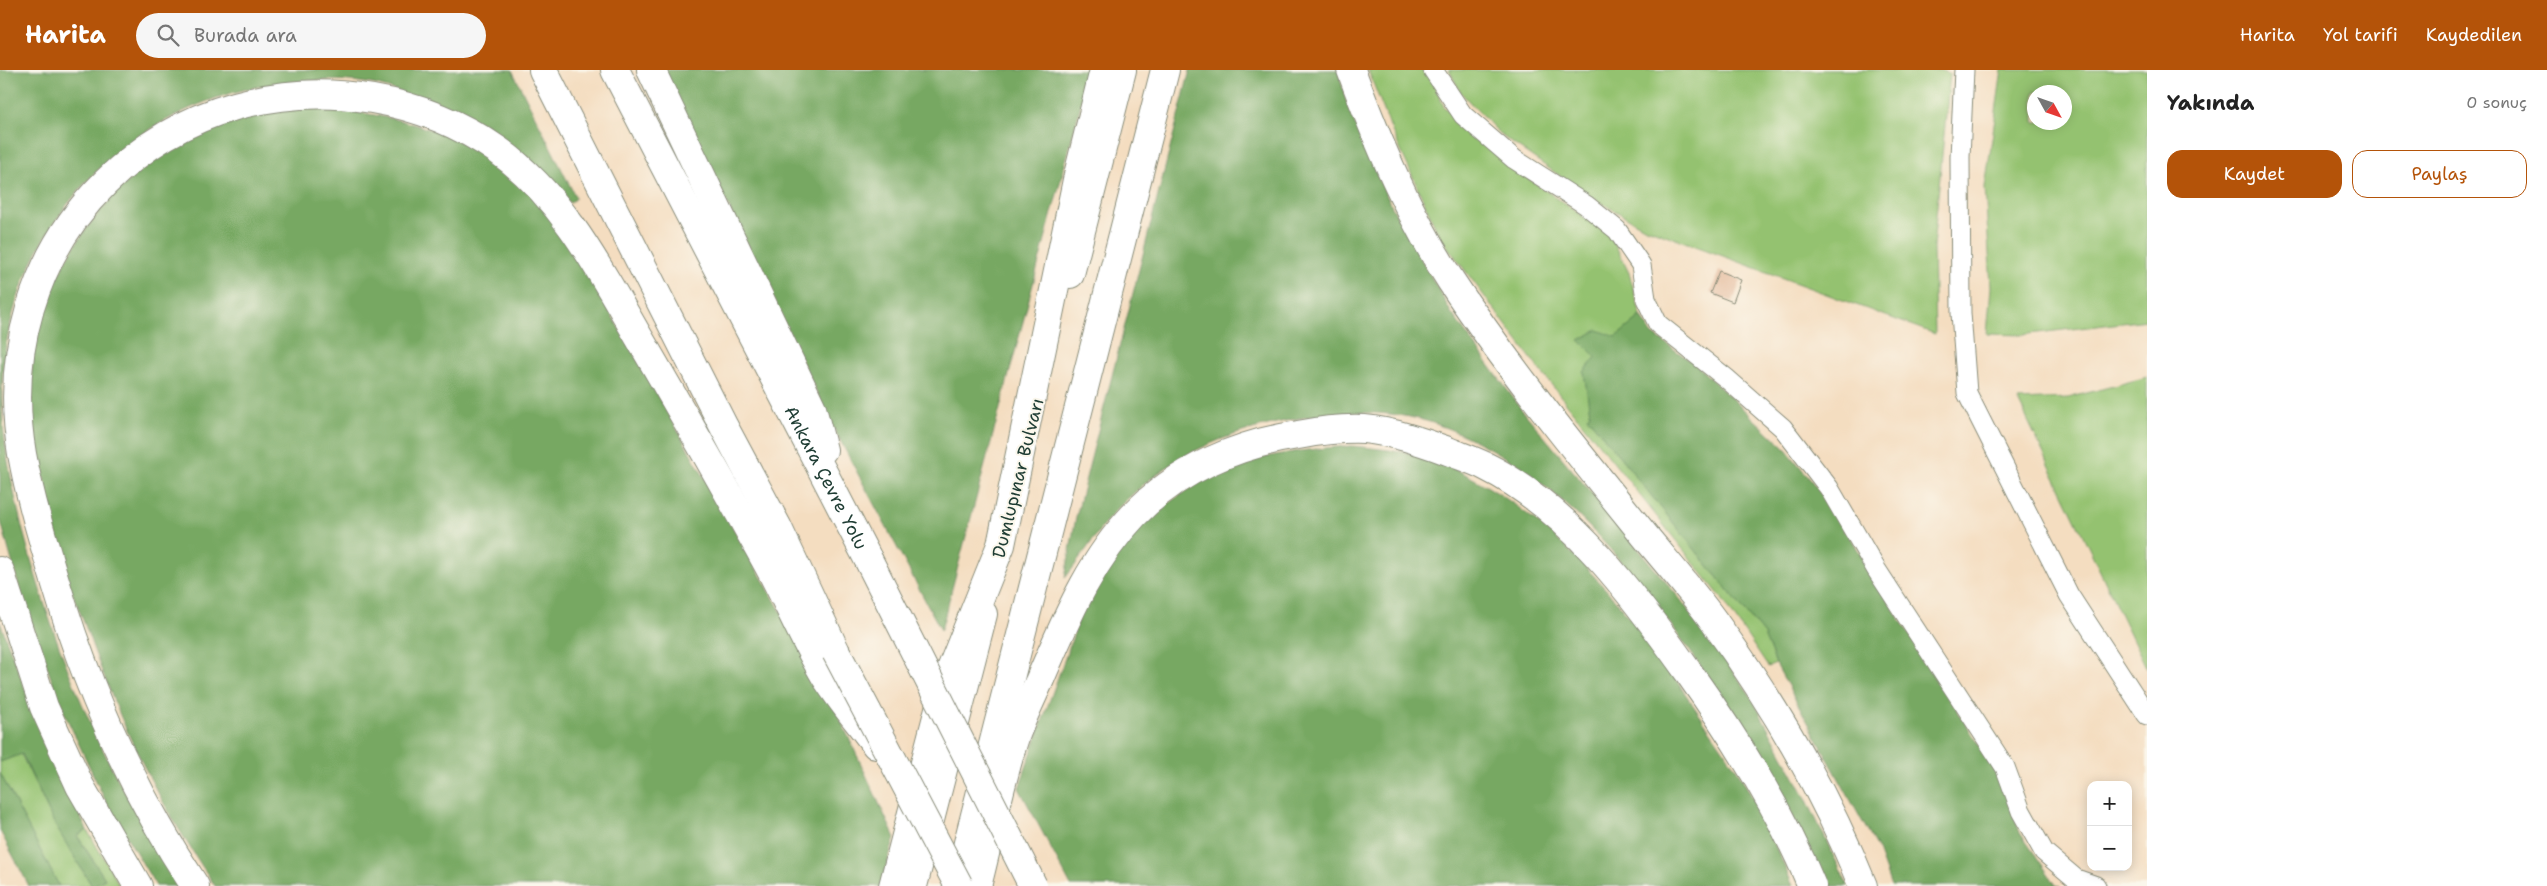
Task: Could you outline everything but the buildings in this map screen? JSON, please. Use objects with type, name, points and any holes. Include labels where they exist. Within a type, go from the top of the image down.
[{"type":"highway","points":[[543,70],[777,526],[836,652],[958,886]]},
{"type":"highway","name":"Ankara Çevre Yolu","points":[[615,70],[868,559],[1033,886]]},
{"type":"highway","points":[[651,70],[812,408],[838,504]]},
{"type":"highway","points":[[893,886],[946,682],[1001,544],[1078,175],[1104,70]]},
{"type":"highway","name":"Dumlupınar Bulvarı","points":[[913,886],[1122,70]]},
{"type":"highway","points":[[958,886],[1165,70]]},
{"type":"highway","points":[[1351,70],[1370,121],[1393,171],[1415,217],[1450,278],[1507,362],[1712,619],[1762,692],[1823,802],[1849,852],[1863,886]]},
{"type":"highway","points":[[195,886],[168,844],[124,764],[92,693],[67,620],[35,514],[21,450],[17,401],[21,352],[28,314],[40,274],[54,248],[85,202],[124,164],[168,133],[212,112],[261,98],[308,94],[361,96],[430,115],[470,133],[521,169],[566,221],[604,279],[769,567],[826,678],[907,788]]},
{"type":"highway","points":[[977,886],[1019,729],[1076,596],[1105,551],[1134,515],[1165,488],[1197,467],[1238,448],[1280,437],[1322,431],[1362,429],[1403,435],[1485,466],[1525,491],[1557,516],[1605,564],[1649,617],[1707,698],[1752,770],[1801,861],[1812,886]]},
{"type":"highway","points":[[0,571],[44,707],[80,786],[138,886]]},
{"type":"highway","points":[[1008,834],[1046,886]]},
{"type":"street","points":[[1433,70],[1462,115],[1514,159],[1586,205],[1616,230],[1641,265],[1646,299],[1658,324],[1726,378],[1782,428],[1828,488],[1876,569],[2005,767],[2021,812],[2044,852],[2076,879],[2096,886]]},
{"type":"street","points":[[1964,70],[1960,157],[1961,313],[1967,393],[2069,595],[2147,715]]},
{"type":"green space","points":[[0,70],[512,70],[576,198],[570,203],[399,92],[373,84],[316,80],[289,82],[232,93],[179,113],[131,142],[89,179],[54,222],[28,272],[10,326],[2,384],[2,402],[10,474],[22,527],[36,575],[67,668],[86,713],[129,801],[181,886],[156,886],[106,802],[61,706],[21,594],[0,518]]},
{"type":"green space","points":[[664,70],[1090,70],[941,630],[832,425]]},
{"type":"green space","points":[[1190,70],[1338,70],[1347,104],[1369,158],[1393,209],[1452,314],[1522,410],[1680,599],[1749,693],[1804,794],[1848,886],[1825,886],[1782,795],[1735,716],[1657,607],[1604,543],[1575,513],[1511,461],[1475,441],[1436,424],[1400,415],[1345,413],[1290,420],[1221,439],[1180,459],[1142,486],[1107,521],[1065,578],[1076,517]]},
{"type":"green space","points":[[1368,70],[1428,70],[1444,107],[1509,165],[1611,236],[1629,273],[1641,316],[1616,337],[1579,340],[1596,357],[1589,405],[1590,414],[1587,416],[1764,635],[1776,664],[1768,667],[1721,597],[1539,369],[1440,237],[1392,131]]},
{"type":"green space","points":[[1449,70],[1939,70],[1950,74],[1933,247],[1935,334],[1644,227],[1589,196],[1502,136],[1461,93]]},
{"type":"green space","points":[[2002,70],[2147,70],[2147,320],[2021,335],[1987,334],[1991,287],[1985,187]]},
{"type":"green space","points":[[306,107],[334,109],[391,118],[418,125],[469,147],[493,161],[524,186],[571,244],[830,697],[895,838],[880,886],[215,886],[172,817],[132,741],[102,672],[69,584],[58,544],[35,431],[31,403],[32,365],[42,318],[58,275],[82,234],[97,215],[141,170],[165,153],[190,139],[217,128],[245,119]]},
{"type":"green space","points":[[1641,316],[1652,334],[1695,364],[1786,449],[1837,513],[1868,568],[2001,780],[2020,833],[2056,885],[2060,886],[1891,886],[1878,850],[1776,664],[1764,635],[1587,416],[1590,414],[1584,372],[1596,357],[1579,340],[1598,330],[1616,337]]},
{"type":"green space","points":[[2147,377],[2147,669],[2018,400],[2068,398]]},
{"type":"green space","points":[[1352,446],[1417,455],[1437,461],[1479,482],[1517,507],[1553,536],[1586,568],[1646,639],[1734,766],[1758,809],[1793,886],[1071,886],[1019,788],[1083,605],[1093,585],[1125,542],[1144,523],[1188,490],[1212,477],[1237,466],[1284,453]]},
{"type":"green space","points":[[0,622],[40,727],[87,830],[77,836],[105,879],[92,886],[55,825],[22,754],[0,762]]},
{"type":"green space","points":[[21,754],[55,825],[92,886],[59,886],[0,773],[0,762]]},
{"type":"green space","points":[[0,773],[59,886],[29,886],[0,831]]},
{"type":"green space","points":[[87,830],[120,886],[92,886],[105,879],[77,835]]}]
